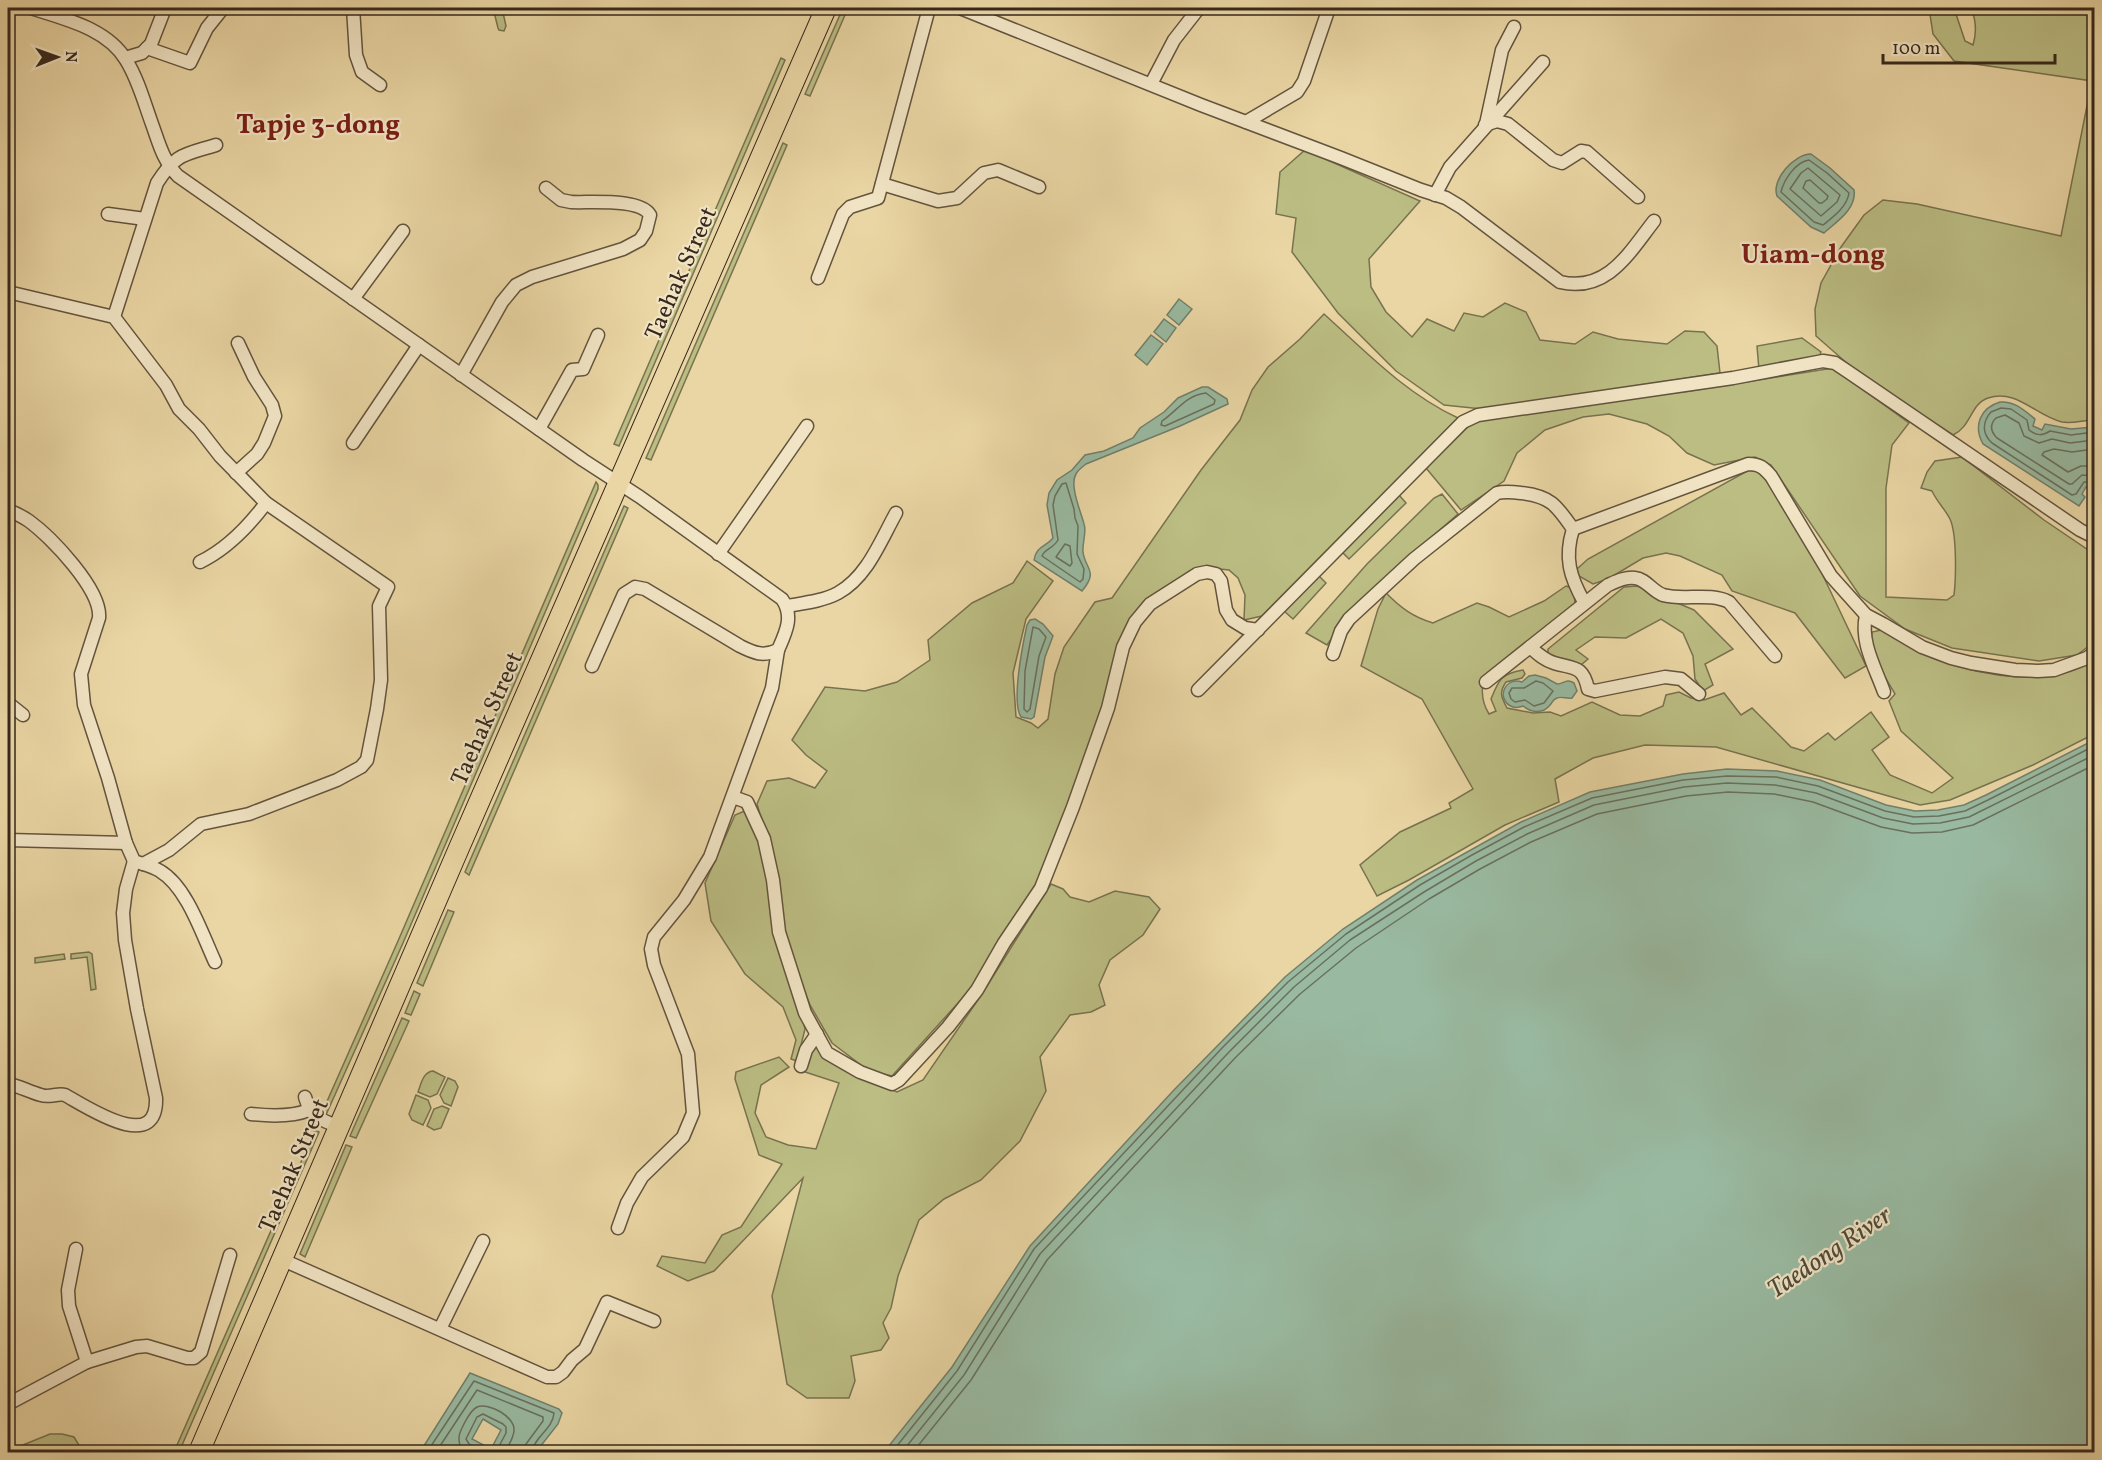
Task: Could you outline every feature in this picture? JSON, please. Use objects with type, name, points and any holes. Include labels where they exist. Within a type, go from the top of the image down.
[{"type":"main road","name":"Taehak Street","points":[[199,1452],[450,868],[826,8]]},
{"type":"street","points":[[31,8],[97,32],[111,42],[126,58],[168,166],[178,176],[461,375],[620,483],[782,598],[787,606],[789,615],[778,650],[772,688],[710,857],[684,900],[654,937],[651,949],[654,965],[688,1054],[693,1113],[683,1137],[642,1177],[627,1203],[618,1228]]},
{"type":"street","points":[[126,58],[142,53],[151,44],[165,8]]},
{"type":"street","points":[[147,48],[190,63],[207,28],[223,8]]},
{"type":"street","points":[[353,8],[356,55],[362,72],[380,86]]},
{"type":"street","points":[[818,278],[843,213],[850,207],[878,198],[929,8]]},
{"type":"street","points":[[960,8],[988,13],[1151,84],[1446,198],[1560,282],[1574,285],[1594,281],[1619,265],[1654,221]]},
{"type":"street","points":[[1151,84],[1174,40],[1199,8]]},
{"type":"street","points":[[1246,122],[1297,92],[1304,81],[1329,8]]},
{"type":"street","points":[[1485,125],[1502,50],[1514,27]]},
{"type":"street","points":[[1435,195],[1450,167],[1543,62]]},
{"type":"street","points":[[1485,125],[1497,121],[1508,124],[1553,160],[1562,163],[1581,151],[1587,152],[1638,197]]},
{"type":"street","points":[[114,317],[157,183],[168,166],[178,157],[216,145]]},
{"type":"street","points":[[882,184],[938,201],[957,198],[984,173],[998,170],[1039,187]]},
{"type":"street","points":[[461,375],[502,302],[516,285],[532,277],[623,249],[640,240],[646,231],[650,215],[642,206],[570,202],[561,200],[546,188]]},
{"type":"street","points":[[108,214],[145,219]]},
{"type":"street","points":[[353,299],[403,231]]},
{"type":"street","points":[[8,292],[114,317],[166,385],[179,409],[199,429],[219,456],[266,503],[388,586],[379,606],[381,680],[367,760],[361,767],[337,780],[249,814],[201,824],[168,850],[139,862],[126,889],[123,913],[125,940],[156,1098],[156,1108],[152,1118],[139,1125],[118,1124],[65,1095],[42,1096],[17,1085],[8,1084]]},
{"type":"street","points":[[539,429],[572,370],[583,369],[598,334]]},
{"type":"street","points":[[236,473],[257,454],[275,416],[272,405],[254,377],[238,343]]},
{"type":"street","points":[[353,443],[419,345]]},
{"type":"street","points":[[1198,690],[1463,422],[1478,415],[1733,378],[1823,361],[1835,363],[2080,530],[2094,537]]},
{"type":"street","points":[[718,554],[807,426]]},
{"type":"street","points":[[1573,529],[1748,464],[1757,464],[1764,467],[1771,476],[1831,576],[1866,615],[1922,647],[1951,658],[2015,670],[2054,670],[2087,658],[2094,653]]},
{"type":"street","points":[[1333,654],[1341,631],[1349,619],[1414,559],[1497,493],[1536,495],[1550,500],[1573,529]]},
{"type":"street","points":[[200,562],[214,555],[251,523],[266,503]]},
{"type":"street","points":[[8,510],[36,526],[73,563],[100,609],[81,674],[84,705],[126,843],[139,862],[158,869],[167,876],[185,898],[215,962]]},
{"type":"street","points":[[787,606],[836,594],[849,586],[867,566],[896,513]]},
{"type":"street","points":[[1573,529],[1569,563],[1572,579],[1584,602]]},
{"type":"street","points":[[733,797],[747,802],[764,839],[773,880],[779,932],[805,1013],[827,1053],[860,1072],[892,1084],[899,1080],[948,1027],[977,990],[1004,943],[1041,888],[1108,708],[1124,647],[1135,622],[1150,604],[1197,574],[1207,572],[1216,574],[1221,581],[1226,610],[1232,620],[1245,628],[1258,630]]},
{"type":"street","points":[[1486,682],[1576,611],[1584,602],[1608,585],[1631,577],[1641,579],[1652,589],[1666,595],[1724,599],[1774,656]]},
{"type":"street","points":[[592,666],[624,594],[635,587],[645,588],[756,654],[767,655],[778,650]]},
{"type":"street","points":[[1866,615],[1864,634],[1866,646],[1884,692]]},
{"type":"street","points":[[1530,647],[1543,658],[1577,669],[1586,676],[1588,689],[1595,691],[1665,677],[1681,679],[1700,694]]},
{"type":"street","points":[[8,703],[23,714]]},
{"type":"street","points":[[8,840],[126,843]]},
{"type":"street","points":[[801,1066],[806,1050],[817,1034]]},
{"type":"street","points":[[305,1097],[309,1110],[316,1117],[339,1127]]},
{"type":"street","points":[[251,1114],[302,1113],[309,1110]]},
{"type":"street","points":[[440,1329],[483,1241]]},
{"type":"street","points":[[76,1249],[68,1290],[69,1306],[87,1362]]},
{"type":"street","points":[[8,1404],[87,1362],[136,1347],[147,1346],[194,1358],[201,1352],[230,1255]]},
{"type":"street","points":[[283,1260],[547,1377],[556,1377],[563,1372],[585,1349],[607,1302],[654,1321]]},
{"type":"green space","points":[[493,8],[502,8],[506,26],[504,31],[498,28]]},
{"type":"green space","points":[[843,8],[848,8],[810,96],[805,94]]},
{"type":"green space","points":[[1929,8],[1954,8],[1965,41],[1973,45],[1975,26],[1971,8],[2094,8],[2094,420],[2062,422],[2017,400],[1998,396],[1982,401],[1964,426],[1953,435],[1857,372],[1816,336],[1815,309],[1821,283],[1841,247],[1864,215],[1883,200],[1917,204],[2061,236],[2092,81],[1954,61],[1933,34]]},
{"type":"green space","points":[[781,58],[785,60],[619,446],[614,444]]},
{"type":"green space","points":[[783,143],[787,145],[651,460],[646,458]]},
{"type":"green space","points":[[1305,150],[1420,201],[1369,259],[1371,287],[1386,312],[1412,337],[1427,319],[1454,331],[1464,313],[1483,317],[1505,303],[1526,312],[1540,340],[1575,344],[1593,332],[1618,339],[1667,344],[1685,331],[1704,332],[1717,346],[1720,373],[1482,409],[1444,405],[1396,371],[1338,313],[1292,252],[1296,218],[1276,214],[1280,172]]},
{"type":"green space","points":[[1324,314],[1404,385],[1458,418],[1262,616],[1244,620],[1245,595],[1238,578],[1229,570],[1210,568],[1190,571],[1143,605],[1037,887],[968,992],[892,1076],[869,1071],[832,1043],[810,1005],[795,967],[785,931],[777,872],[757,804],[767,781],[789,778],[815,788],[827,771],[806,755],[792,740],[825,687],[865,691],[897,682],[930,660],[928,640],[972,603],[1013,583],[1027,561],[1053,581],[1026,619],[1013,673],[1016,717],[1038,728],[1048,719],[1055,674],[1064,647],[1095,602],[1112,598],[1201,470],[1240,420],[1252,390],[1268,367]]},
{"type":"green space","points":[[1802,338],[1821,352],[1819,357],[1759,370],[1757,346]]},
{"type":"green space","points":[[1833,368],[1909,423],[1892,445],[1886,488],[1886,597],[1947,600],[1954,595],[1954,535],[1950,519],[1932,491],[1921,488],[1927,472],[1935,461],[1962,457],[2044,520],[2094,554],[2094,642],[2077,655],[2039,661],[1952,648],[1905,629],[1860,596],[1771,465],[1755,457],[1714,465],[1687,453],[1669,436],[1647,424],[1609,414],[1583,417],[1545,430],[1517,453],[1504,481],[1461,510],[1426,468],[1477,418],[1690,391]]},
{"type":"green space","points":[[1749,470],[1760,472],[1768,480],[1817,563],[1866,666],[1845,678],[1795,613],[1732,591],[1722,575],[1680,556],[1666,553],[1643,558],[1608,579],[1593,584],[1579,576],[1577,569],[1588,559]]},
{"type":"green space","points":[[596,482],[598,489],[403,943],[325,1117],[321,1115]]},
{"type":"green space","points":[[1442,494],[1458,514],[1355,608],[1327,645],[1306,633],[1367,564],[1434,498]]},
{"type":"green space","points":[[1399,495],[1406,503],[1349,559],[1342,552]]},
{"type":"green space","points":[[624,506],[628,508],[469,875],[465,872]]},
{"type":"green space","points":[[1318,575],[1326,583],[1293,619],[1284,611]]},
{"type":"green space","points":[[1566,586],[1574,589],[1575,605],[1484,678],[1483,696],[1489,714],[1496,711],[1491,699],[1502,678],[1510,673],[1523,670],[1525,674],[1522,678],[1506,682],[1502,689],[1502,698],[1507,708],[1533,713],[1550,712],[1561,716],[1592,702],[1620,715],[1640,716],[1663,706],[1666,695],[1679,692],[1691,698],[1704,700],[1724,693],[1741,715],[1752,708],[1791,747],[1804,751],[1828,733],[1835,740],[1871,712],[1889,737],[1872,750],[1890,775],[1932,793],[1953,778],[1901,731],[1889,701],[1895,694],[1878,664],[1873,648],[1872,632],[1881,630],[1931,657],[1956,666],[1996,675],[2038,677],[2058,674],[2077,669],[2094,660],[2094,734],[2033,765],[1950,800],[1920,805],[1716,747],[1645,745],[1593,758],[1555,779],[1559,802],[1505,825],[1377,896],[1360,865],[1400,832],[1451,808],[1449,803],[1473,789],[1422,699],[1361,666],[1378,609],[1386,593],[1408,611],[1433,623],[1477,603],[1509,617],[1544,601]]},
{"type":"green space","points":[[1637,586],[1694,610],[1733,649],[1705,664],[1713,685],[1703,691],[1695,679],[1693,656],[1683,633],[1661,619],[1626,638],[1595,637],[1576,650],[1588,659],[1581,665],[1548,655],[1548,649],[1624,587]]},
{"type":"green space","points":[[747,810],[761,840],[805,1029],[797,1061],[791,1059],[796,1040],[783,1007],[745,974],[711,921],[705,883],[735,815]]},
{"type":"green space","points":[[1051,884],[1063,889],[1070,897],[1089,902],[1115,891],[1149,897],[1160,909],[1143,935],[1110,960],[1099,985],[1105,1005],[1091,1012],[1070,1015],[1040,1057],[1046,1091],[1020,1141],[981,1180],[944,1199],[919,1220],[898,1276],[891,1308],[883,1323],[889,1338],[881,1350],[851,1356],[855,1381],[849,1398],[807,1398],[787,1384],[772,1296],[803,1178],[714,1271],[688,1281],[657,1266],[662,1256],[705,1263],[722,1235],[741,1227],[782,1164],[759,1155],[735,1079],[736,1072],[779,1057],[789,1067],[761,1085],[755,1113],[766,1137],[788,1145],[816,1149],[839,1083],[805,1072],[807,1059],[818,1044],[860,1077],[897,1092],[923,1080],[982,994]]},
{"type":"green space","points":[[448,910],[454,912],[423,986],[417,983]]},
{"type":"green space","points":[[89,952],[92,954],[96,989],[91,990],[87,957],[71,959],[71,954]]},
{"type":"green space","points":[[64,954],[65,959],[35,963],[35,958]]},
{"type":"green space","points":[[414,991],[420,994],[411,1015],[405,1013]]},
{"type":"green space","points":[[402,1018],[409,1021],[356,1138],[350,1136]]},
{"type":"green space","points":[[433,1071],[445,1077],[437,1094],[430,1097],[418,1092],[425,1076]]},
{"type":"green space","points":[[448,1078],[455,1081],[458,1087],[451,1106],[444,1103],[440,1095]]},
{"type":"green space","points":[[416,1095],[428,1100],[431,1108],[423,1125],[412,1120],[409,1114]]},
{"type":"green space","points":[[442,1106],[449,1109],[441,1128],[434,1130],[427,1126],[434,1109]]},
{"type":"green space","points":[[315,1130],[319,1132],[179,1452],[174,1452]]},
{"type":"green space","points":[[346,1145],[352,1147],[305,1257],[300,1254]]},
{"type":"green space","points":[[50,1434],[74,1437],[83,1452],[8,1452],[8,1451]]},
{"type":"water","points":[[1811,154],[1854,190],[1849,209],[1824,233],[1811,227],[1777,196],[1776,190],[1777,183],[1785,169],[1798,158]]},
{"type":"water","points":[[1179,299],[1192,309],[1179,325],[1167,315]]},
{"type":"water","points":[[1164,319],[1176,328],[1166,342],[1154,332]]},
{"type":"water","points":[[1151,335],[1163,344],[1147,365],[1135,355]]},
{"type":"water","points":[[1202,387],[1208,387],[1227,399],[1228,404],[1086,464],[1077,473],[1074,485],[1085,527],[1084,558],[1090,570],[1090,579],[1082,591],[1034,560],[1039,549],[1053,538],[1047,505],[1049,493],[1057,480],[1072,470],[1085,455],[1104,451],[1133,438],[1140,428],[1164,412],[1178,398]]},
{"type":"water","points":[[2000,402],[2010,403],[2023,409],[2035,419],[2033,426],[2042,430],[2045,424],[2071,429],[2094,427],[2094,492],[2086,487],[2082,494],[2085,497],[2079,506],[1983,444],[1979,431],[1980,418],[1993,405]]},
{"type":"water","points":[[1035,619],[1043,624],[1053,636],[1045,657],[1034,717],[1031,719],[1021,717],[1018,709],[1017,686],[1027,625],[1030,620]]},
{"type":"water","points":[[1535,675],[1557,684],[1567,681],[1574,683],[1577,691],[1572,698],[1560,697],[1553,700],[1547,708],[1541,711],[1530,710],[1523,706],[1513,707],[1508,704],[1503,695],[1507,685],[1515,681],[1522,682],[1529,676]]},
{"type":"water","name":"Taedong River","points":[[2094,740],[2094,1452],[884,1452],[952,1367],[1030,1246],[1173,1091],[1285,977],[1343,929],[1417,880],[1521,822],[1590,792],[1683,774],[1727,769],[1777,771],[1820,780],[1886,805],[1915,811],[1938,810],[1964,805]]},
{"type":"water","points":[[470,1373],[559,1409],[562,1413],[558,1424],[536,1452],[420,1452]],"holes":[[[483,1419],[501,1430],[491,1449],[472,1439]]]},
{"type":"district","name":"Tapje 3-dong","points":[[318,126]]},
{"type":"district","name":"Uiam-dong","points":[[1813,256]]}]
